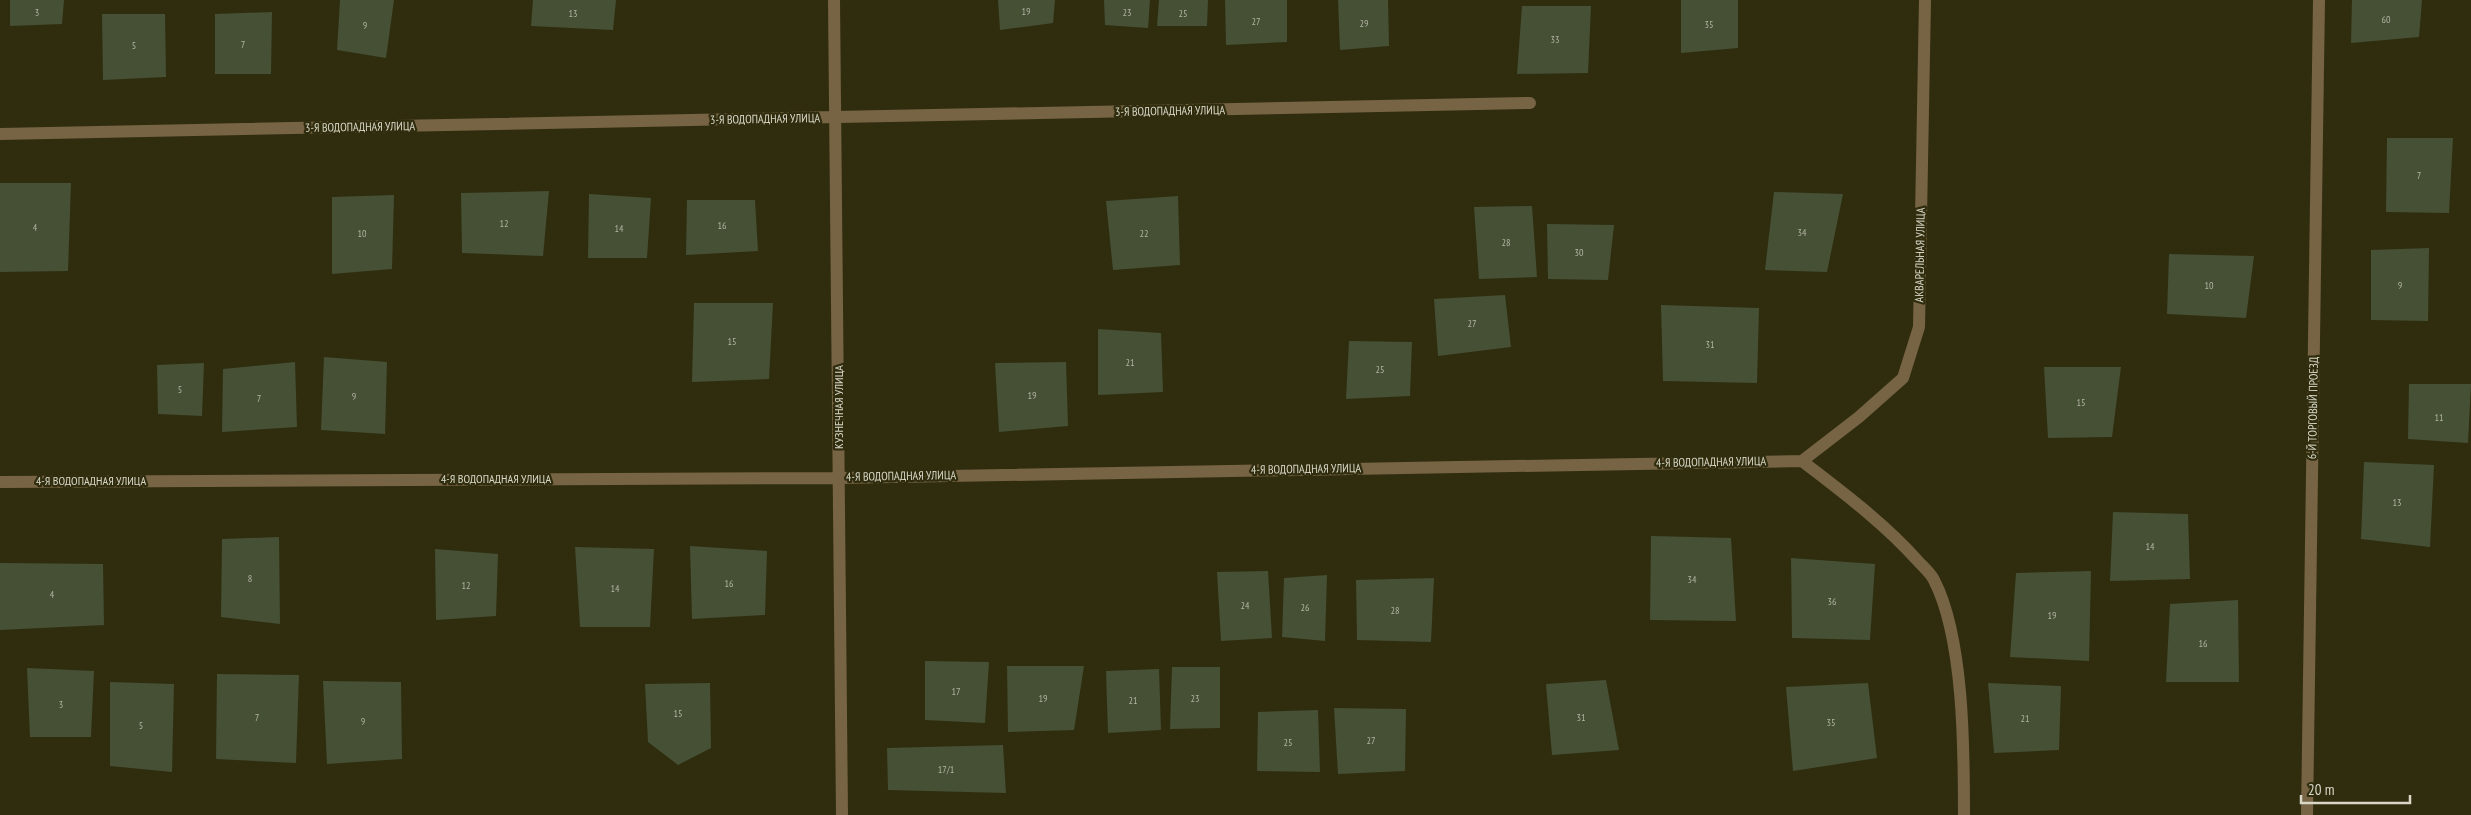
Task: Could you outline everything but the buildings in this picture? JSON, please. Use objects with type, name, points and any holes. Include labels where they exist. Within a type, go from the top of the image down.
[{"type":"street","name":"КУЗНЕЧНАЯ УЛИЦА","points":[[834,0],[842,815]]},
{"type":"street","name":"АКВАРЕЛЬНАЯ УЛИЦА","points":[[1802,461],[1859,417],[1903,378],[1919,327],[1926,0]]},
{"type":"street","name":"6-Й ТОРГОВЫЙ ПРОЕЗД","points":[[2307,815],[2319,0]]},
{"type":"street","name":"3-Я ВОДОПАДНАЯ УЛИЦА","points":[[0,134],[1530,103]]},
{"type":"street","name":"4-Я ВОДОПАДНАЯ УЛИЦА","points":[[0,482],[839,478],[1802,461]]},
{"type":"street","points":[[1802,461],[1895,535],[1934,579],[1951,628],[1957,672],[1964,754],[1964,815]]}]
